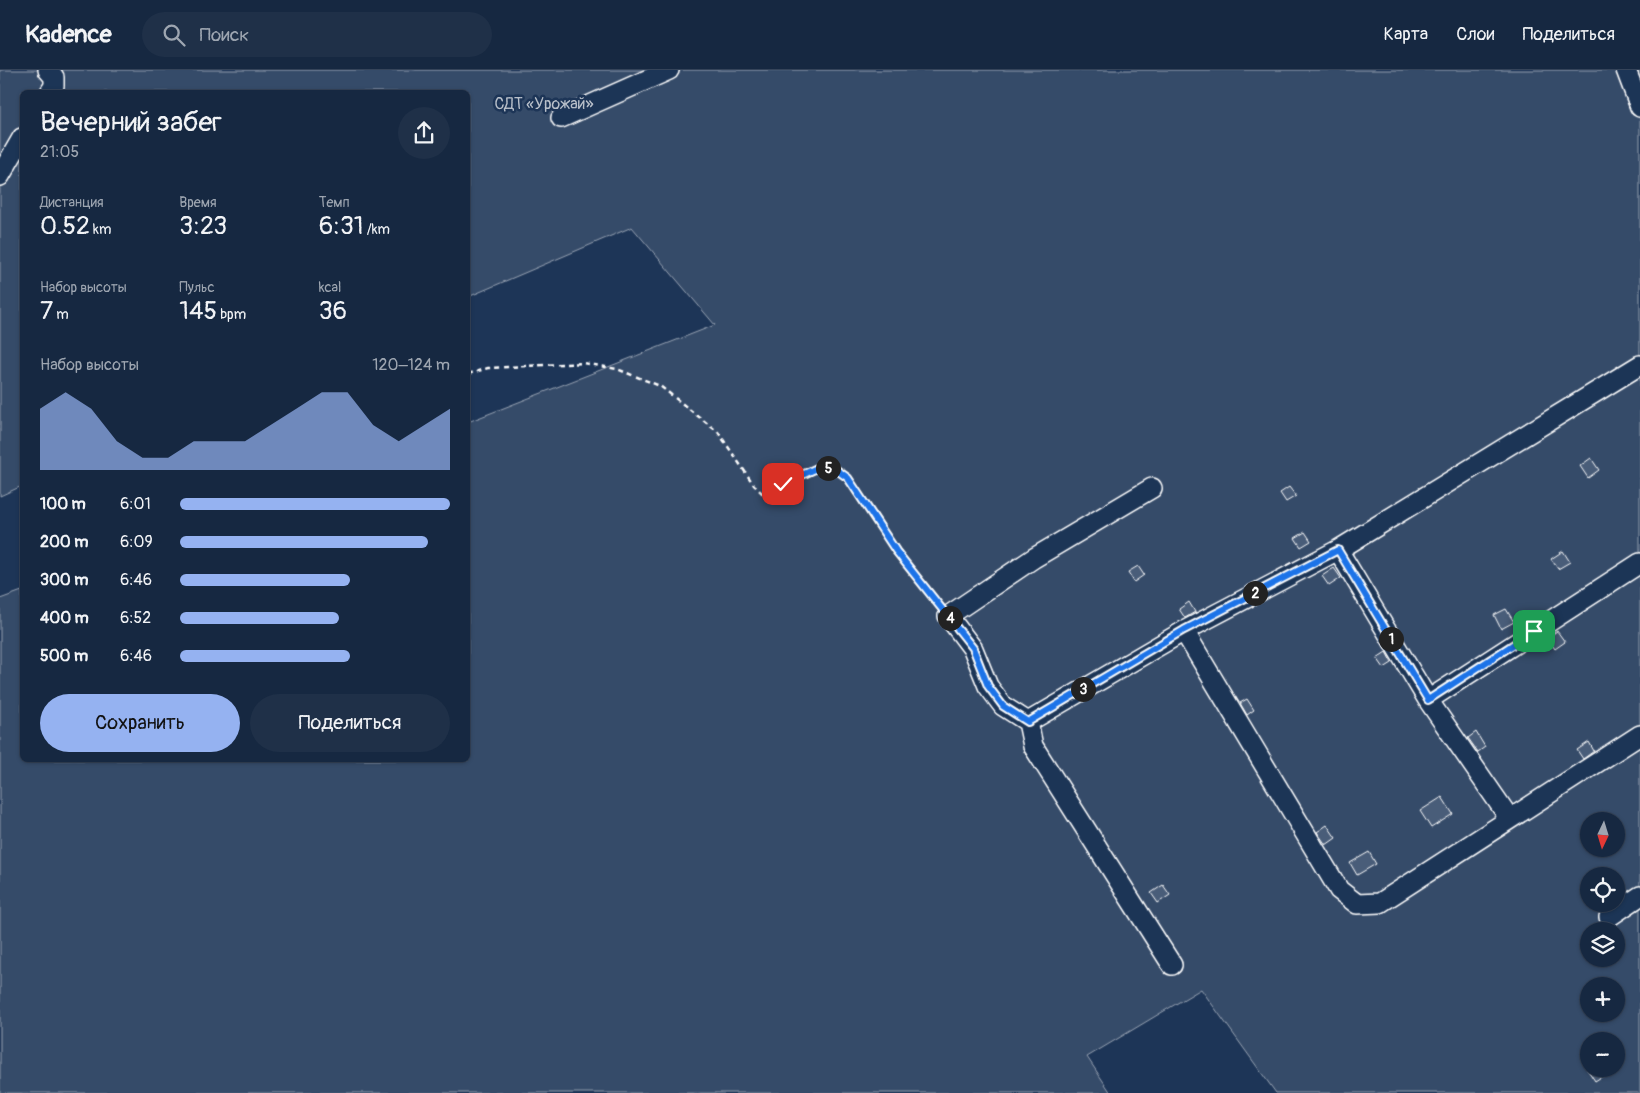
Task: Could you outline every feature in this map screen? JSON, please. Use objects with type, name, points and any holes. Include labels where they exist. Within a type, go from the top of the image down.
[{"type":"lane","points":[[48,70],[54,77],[54,86],[51,90]]},
{"type":"lane","points":[[561,118],[669,70]]},
{"type":"lane","points":[[1626,70],[1640,106]]},
{"type":"lane","points":[[0,176],[20,141]]},
{"type":"lane","points":[[1028,722],[1184,630],[1338,550],[1640,365]]},
{"type":"lane","points":[[1152,488],[1034,558],[948,616],[973,648],[988,686],[1003,706],[1028,722],[1033,746],[1172,964]]},
{"type":"lane","points":[[1338,550],[1428,700],[1510,819]]},
{"type":"lane","points":[[1428,700],[1640,563]]},
{"type":"lane","points":[[1184,630],[1339,890],[1356,904],[1380,903],[1640,735]]},
{"type":"lane","points":[[1609,917],[1640,896]]},
{"type":"path","points":[[470,373],[488,368],[583,363],[617,369],[660,386],[718,432],[754,485],[764,495],[817,468],[834,468],[848,478],[896,551],[948,616]]},
{"type":"green space","name":"СДТ «Урожай»","points":[[0,70],[1640,70],[1640,1093],[1276,1093],[1201,989],[1087,1057],[1111,1093],[0,1093],[0,599],[20,592],[20,762],[470,762],[470,421],[715,325],[632,227],[470,296],[470,90],[20,90],[20,487],[0,496]]},
{"type":"building","points":[[1591,458],[1599,470],[1588,478],[1580,466]]},
{"type":"building","points":[[1289,487],[1296,496],[1286,502],[1280,493]]},
{"type":"building","points":[[1305,532],[1311,541],[1301,547],[1295,538]]},
{"type":"building","points":[[1563,551],[1570,562],[1558,569],[1551,559]]},
{"type":"building","points":[[1138,566],[1144,575],[1134,582],[1128,572]]},
{"type":"building","points":[[1334,568],[1341,578],[1329,586],[1322,576]]},
{"type":"building","points":[[1189,602],[1195,612],[1185,618],[1179,609]]},
{"type":"building","points":[[1506,609],[1514,622],[1501,629],[1494,615]]},
{"type":"building","points":[[1557,631],[1565,642],[1555,649],[1547,638]]},
{"type":"building","points":[[1386,652],[1392,663],[1384,668],[1377,658]]},
{"type":"building","points":[[1247,699],[1254,710],[1247,715],[1240,703]]},
{"type":"building","points":[[1476,732],[1485,747],[1478,752],[1468,738]]},
{"type":"building","points":[[1589,742],[1594,751],[1583,759],[1577,750]]},
{"type":"building","points":[[1442,797],[1453,814],[1431,828],[1420,811]]},
{"type":"building","points":[[1327,825],[1336,838],[1326,845],[1317,832]]},
{"type":"building","points":[[1369,852],[1376,864],[1357,875],[1350,863]]},
{"type":"building","points":[[1163,885],[1170,895],[1158,903],[1151,893]]},
{"type":"building","points":[[1592,1077],[1601,1077],[1595,1081]]},
{"type":"route","points":[[783,484],[817,468],[834,468],[848,478],[896,551],[973,648],[988,686],[1003,706],[1028,722],[1184,630],[1338,550],[1428,700],[1534,631]]}]
